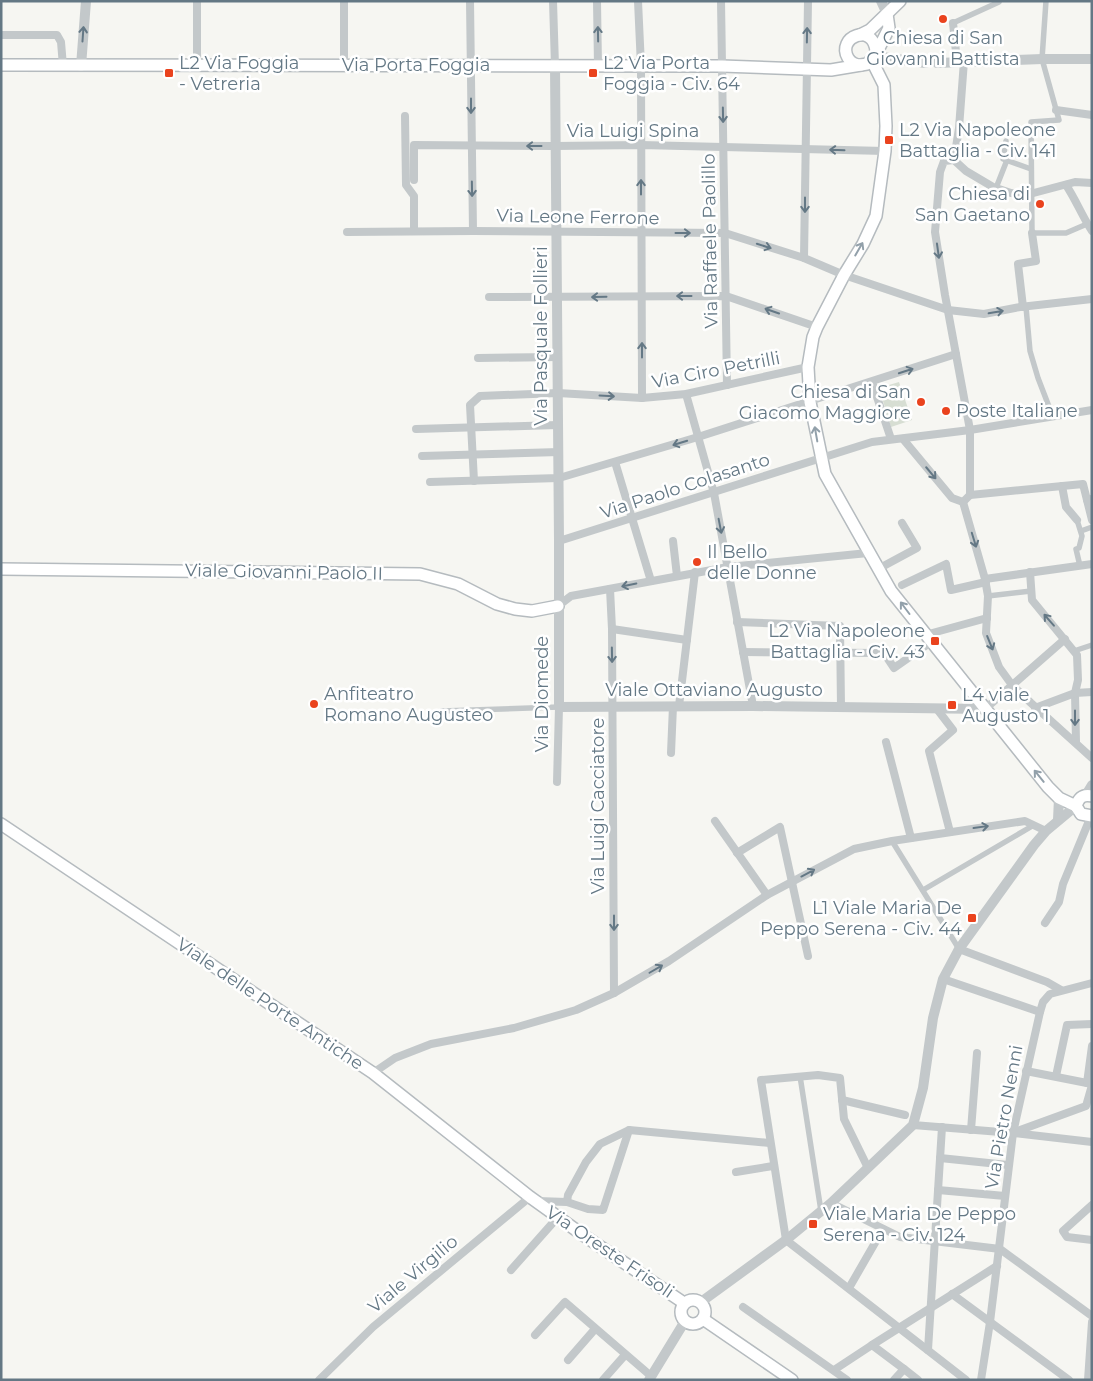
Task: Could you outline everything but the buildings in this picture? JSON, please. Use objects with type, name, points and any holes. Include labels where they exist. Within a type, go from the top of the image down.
[{"type":"main road","points":[[831,70],[850,39],[870,30],[900,1]]},
{"type":"main road","points":[[846,45],[846,52],[850,60],[858,65],[872,58],[889,28],[887,14]]},
{"type":"main road","points":[[860,35],[873,41],[872,58],[884,86],[886,151],[876,216],[813,337],[808,367],[810,402],[820,458],[825,474],[891,591],[1048,787],[1059,798],[1085,813]]},
{"type":"main road","name":"Via Porta Foggia","points":[[1,65],[722,66],[831,70],[872,58]]},
{"type":"main road","name":"Viale Giovanni Paolo II","points":[[1,569],[420,574],[458,584],[497,604],[515,609],[532,611],[558,606]]},
{"type":"main road","points":[[1085,813],[1078,801],[1090,792]]},
{"type":"main road","name":"Viale delle Porte Antiche","points":[[1,824],[373,1072],[533,1199]]},
{"type":"main road","name":"Via Oreste Frisoli","points":[[533,1199],[684,1303]]},
{"type":"main road","points":[[691,1299],[701,1302],[706,1309],[704,1319],[696,1324],[685,1321],[681,1312],[684,1303],[691,1299]]},
{"type":"main road","points":[[704,1319],[792,1380]]},
{"type":"street","points":[[81,66],[86,1]]},
{"type":"street","points":[[197,1],[198,66]]},
{"type":"street","points":[[344,1],[344,65]]},
{"type":"street","points":[[470,1],[473,231]]},
{"type":"street","points":[[553,1],[555,66]]},
{"type":"street","points":[[597,1],[598,66]]},
{"type":"street","points":[[638,1],[641,66],[642,398]]},
{"type":"street","name":"Via Raffaele Paolillo","points":[[721,1],[728,385]]},
{"type":"street","points":[[804,258],[808,1]]},
{"type":"street","points":[[881,1],[887,14]]},
{"type":"street","points":[[1046,1],[1042,59],[1059,120],[1031,122],[1029,195],[1036,261],[1018,264],[1030,351],[1053,417]]},
{"type":"street","points":[[954,160],[959,128],[960,61],[953,23],[999,2]]},
{"type":"street","points":[[1,35],[57,35],[61,42],[63,66]]},
{"type":"street","points":[[872,58],[925,63]]},
{"type":"street","points":[[937,63],[1092,59]]},
{"type":"street","name":"Via Pasquale Follieri","points":[[555,66],[559,478],[558,606]]},
{"type":"street","points":[[1056,110],[1092,115]]},
{"type":"street","points":[[405,116],[406,185],[414,196],[414,231]]},
{"type":"street","points":[[1006,141],[1003,159],[1031,169]]},
{"type":"street","name":"Via Luigi Spina","points":[[414,180],[414,146],[641,144],[886,151]]},
{"type":"street","points":[[970,495],[970,430],[936,232],[940,172],[944,161],[954,160],[966,171],[996,188],[1011,193],[1029,195],[1075,182],[1092,183]]},
{"type":"street","points":[[996,188],[1007,160]]},
{"type":"street","points":[[1032,233],[1066,233],[1090,228],[1066,185]]},
{"type":"street","name":"Via Leone Ferrone","points":[[347,232],[725,233],[804,258],[844,275],[948,310],[984,314],[1092,299]]},
{"type":"street","points":[[489,297],[726,296],[817,327]]},
{"type":"street","points":[[430,482],[559,478],[698,437],[956,354]]},
{"type":"street","points":[[478,358],[558,358]]},
{"type":"street","name":"Via Ciro Petrilli","points":[[474,481],[470,405],[480,396],[558,393],[642,398],[686,394],[808,367]]},
{"type":"street","points":[[872,382],[891,440]]},
{"type":"street","points":[[686,394],[714,493],[753,706]]},
{"type":"street","name":"Via Paolo Colasanto","points":[[559,541],[872,442],[970,430],[1092,410]]},
{"type":"street","points":[[416,429],[558,425]]},
{"type":"street","points":[[903,439],[952,498],[963,502]]},
{"type":"street","points":[[422,456],[558,452]]},
{"type":"street","points":[[615,462],[651,581]]},
{"type":"street","points":[[963,502],[970,495],[1083,484],[1089,499],[1092,520]]},
{"type":"street","points":[[1062,486],[1066,507],[1077,520],[1081,531],[1082,536],[1079,548],[1076,549],[1080,566]]},
{"type":"street","points":[[963,502],[988,596],[986,633],[999,667],[1012,685],[1092,758]]},
{"type":"street","points":[[878,569],[917,548],[902,523]]},
{"type":"street","points":[[1081,531],[1092,527]]},
{"type":"street","points":[[673,541],[677,576]]},
{"type":"street","points":[[558,606],[571,596],[695,572],[868,553]]},
{"type":"street","points":[[902,585],[946,564],[951,590],[985,580],[1092,564]]},
{"type":"street","points":[[671,753],[695,572]]},
{"type":"street","points":[[1030,572],[1032,600],[1076,655],[1078,680],[1076,693],[1076,742]]},
{"type":"street","name":"Via Luigi Cacciatore","points":[[610,589],[613,706],[614,993]]},
{"type":"street","points":[[988,596],[1031,591]]},
{"type":"street","name":"Via Diomede","points":[[557,782],[559,707],[558,606]]},
{"type":"street","points":[[743,652],[884,653],[894,668],[928,639],[987,618]]},
{"type":"street","points":[[737,622],[840,626],[841,707]]},
{"type":"street","points":[[612,629],[686,640]]},
{"type":"street","points":[[985,709],[1065,639]]},
{"type":"street","points":[[1074,651],[1092,645]]},
{"type":"street","points":[[1033,705],[1076,693],[1092,692]]},
{"type":"street","name":"Viale Ottaviano Augusto","points":[[442,711],[613,706],[985,709]]},
{"type":"street","points":[[937,709],[953,730],[929,751],[950,832]]},
{"type":"street","points":[[886,742],[911,838]]},
{"type":"street","points":[[1058,820],[1059,798]]},
{"type":"street","points":[[701,1302],[786,1240],[830,1203],[913,1126],[923,1088],[933,1018],[943,979],[958,948],[1046,831],[1058,820],[1085,813]]},
{"type":"street","points":[[1045,923],[1059,902],[1062,884],[1085,813]]},
{"type":"street","points":[[715,821],[767,895]]},
{"type":"street","points":[[373,1072],[395,1058],[431,1044],[514,1028],[576,1010],[614,993],[669,961],[767,895],[854,849],[892,841],[1025,821],[1046,831]]},
{"type":"street","points":[[923,890],[1034,825]]},
{"type":"street","points":[[738,853],[780,827],[808,956]]},
{"type":"street","points":[[892,841],[958,948],[1047,982],[1061,990],[1092,983]]},
{"type":"street","points":[[943,979],[1040,1012]]},
{"type":"street","name":"Via Pietro Nenni","points":[[981,1380],[1000,1249],[1013,1133],[1040,1012],[1046,997],[1061,990]]},
{"type":"street","points":[[1056,1076],[1068,1025],[1092,1024]]},
{"type":"street","points":[[1013,1133],[1086,1106],[1090,1084],[1092,1046]]},
{"type":"street","points":[[970,1130],[977,1053]]},
{"type":"street","points":[[1026,1070],[1090,1084]]},
{"type":"street","points":[[868,1168],[844,1119],[840,1078],[818,1075],[761,1080],[786,1240],[966,1380]]},
{"type":"street","points":[[800,1076],[821,1210]]},
{"type":"street","points":[[842,1100],[905,1115]]},
{"type":"street","points":[[913,1126],[1013,1133],[1092,1142]]},
{"type":"street","points":[[928,1350],[942,1128]]},
{"type":"street","points":[[629,1130],[770,1143]]},
{"type":"street","name":"Via Oreste Frisoli","points":[[567,1202],[568,1195],[586,1162],[600,1144],[629,1130]]},
{"type":"street","name":"Via Oreste Frisoli","points":[[533,1199],[567,1202],[588,1209],[602,1210],[629,1130]]},
{"type":"street","points":[[940,1158],[1008,1165]]},
{"type":"street","points":[[736,1172],[774,1166]]},
{"type":"street","points":[[938,1190],[1005,1196]]},
{"type":"street","name":"Viale Virgilio","points":[[319,1380],[373,1327],[533,1199]]},
{"type":"street","points":[[830,1203],[900,1237],[1000,1249],[1092,1316]]},
{"type":"street","points":[[1092,1205],[1063,1231],[1067,1237],[1092,1240]]},
{"type":"street","points":[[511,1270],[558,1218]]},
{"type":"street","points":[[850,1288],[883,1229]]},
{"type":"street","points":[[834,1370],[997,1266]]},
{"type":"street","points":[[952,1294],[1069,1380]]},
{"type":"street","points":[[535,1335],[565,1302],[650,1378],[685,1321]]},
{"type":"street","points":[[743,1307],[847,1380]]},
{"type":"street","points":[[1088,1380],[1092,1322]]},
{"type":"street","points":[[568,1360],[595,1329]]},
{"type":"street","points":[[872,1345],[918,1380]]},
{"type":"street","points":[[603,1380],[625,1356]]},
{"type":"street","points":[[894,1380],[904,1370]]},
{"type":"shaded area","points":[[899,382],[912,420],[891,427],[879,388]]},
{"type":"place","name":"Chiesa di San Giovanni Battista","points":[[943,19]]},
{"type":"place","name":"L2 Via Foggia - Vetreria","points":[[169,73]]},
{"type":"place","name":"L2 Via Porta Foggia - Civ. 64","points":[[593,73]]},
{"type":"place","name":"L2 Via Napoleone Battaglia - Civ. 141","points":[[889,140]]},
{"type":"place","name":"Chiesa di San Gaetano","points":[[1040,204]]},
{"type":"place","name":"Chiesa di San Giacomo Maggiore","points":[[921,402]]},
{"type":"place","name":"Poste Italiane","points":[[946,411]]},
{"type":"place","name":"Il Bello delle Donne","points":[[697,562]]},
{"type":"place","name":"L2 Via Napoleone Battaglia - Civ. 43","points":[[935,641]]},
{"type":"place","name":"Anfiteatro Romano Augusteo","points":[[314,704]]},
{"type":"place","name":"L4 viale Augusto 1","points":[[952,705]]},
{"type":"place","name":"L1 Viale Maria De Peppo Serena - Civ. 44","points":[[972,918]]},
{"type":"place","name":"Viale Maria De Peppo Serena - Civ. 124","points":[[813,1224]]}]
